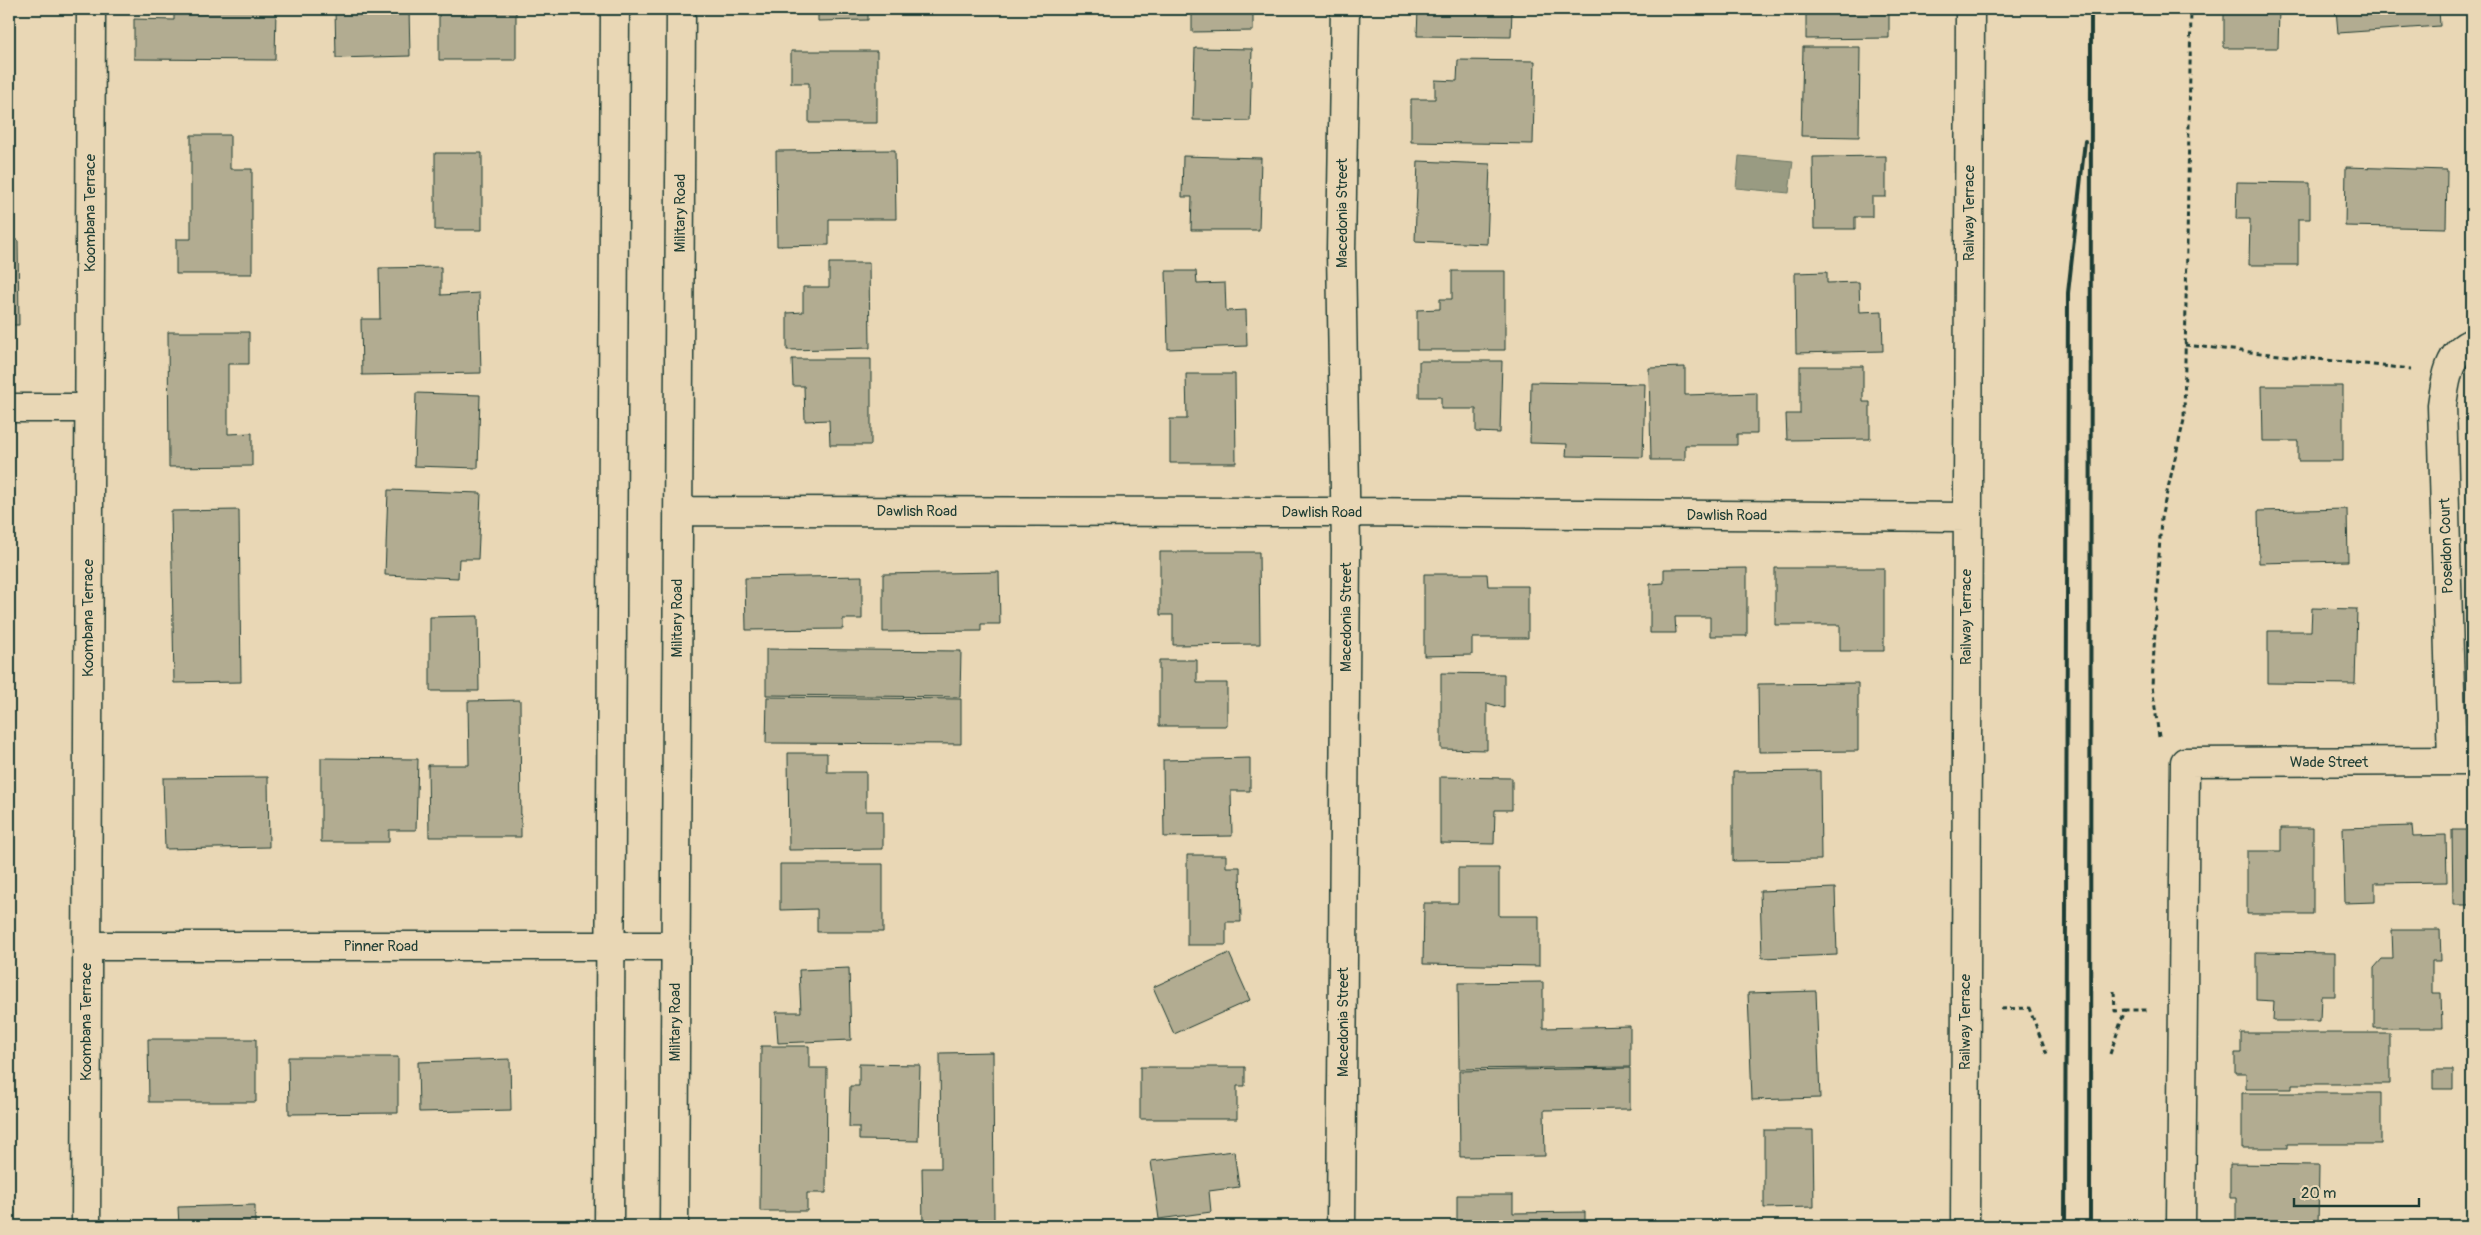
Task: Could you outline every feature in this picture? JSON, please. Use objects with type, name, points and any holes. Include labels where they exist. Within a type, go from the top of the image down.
[{"type":"street","name":"Koombana Terrace","points":[[86,1226],[91,9]]},
{"type":"street","points":[[609,1226],[615,9]]},
{"type":"street","name":"Military Road","points":[[674,1226],[681,9]]},
{"type":"street","name":"Macedonia Street","points":[[1341,1226],[1345,512],[1341,251],[1345,9]]},
{"type":"street","name":"Railway Terrace","points":[[1965,1226],[1970,9]]},
{"type":"street","name":"Poseidon Court","points":[[2462,761],[2442,405],[2446,373],[2464,346],[2472,343]]},
{"type":"street","points":[[9,408],[89,408]]},
{"type":"street","name":"Dawlish Road","points":[[678,511],[1345,512],[1967,517]]},
{"type":"street","name":"Wade Street","points":[[2183,1009],[2185,762],[2462,761]]},
{"type":"street","name":"Pinner Road","points":[[87,946],[675,946]]},
{"type":"street","points":[[2181,1226],[2183,1009]]},
{"type":"path","points":[[2160,745],[2152,686],[2154,625],[2162,518],[2184,420],[2191,9]]},
{"type":"path","points":[[2185,345],[2446,373]]},
{"type":"path","points":[[2114,991],[2114,1011],[2183,1009]]},
{"type":"path","points":[[1965,1010],[2029,1008],[2047,1054]]},
{"type":"path","points":[[2110,1054],[2125,1010]]},
{"type":"shaded area","points":[[1739,156],[1793,161],[1789,193],[1736,188]]},
{"type":"building","points":[[174,9],[276,9],[275,60],[134,59],[134,19],[174,20]]},
{"type":"building","points":[[335,9],[409,9],[410,56],[336,58]]},
{"type":"building","points":[[439,9],[516,9],[516,60],[439,60]]},
{"type":"building","points":[[818,9],[868,9],[868,20],[818,21]]},
{"type":"building","points":[[1192,9],[1253,9],[1253,31],[1192,32]]},
{"type":"building","points":[[1418,9],[1512,9],[1511,37],[1417,36]]},
{"type":"building","points":[[1806,9],[1889,9],[1889,38],[1806,39]]},
{"type":"building","points":[[2224,9],[2279,9],[2278,48],[2224,48]]},
{"type":"building","points":[[2336,9],[2439,9],[2440,26],[2338,33]]},
{"type":"building","points":[[1803,47],[1860,47],[1859,137],[1801,136]]},
{"type":"building","points":[[1195,48],[1252,49],[1250,121],[1193,120]]},
{"type":"building","points":[[791,51],[877,51],[877,123],[809,123],[809,83],[791,83]]},
{"type":"building","points":[[1458,60],[1535,61],[1533,144],[1411,142],[1411,99],[1435,99],[1435,80],[1457,81]]},
{"type":"building","points":[[191,135],[230,135],[230,169],[252,169],[252,274],[176,274],[176,239],[191,239]]},
{"type":"building","points":[[895,150],[896,219],[829,219],[829,245],[777,246],[776,151]]},
{"type":"building","points":[[435,153],[482,153],[482,230],[435,230]]},
{"type":"building","points":[[1183,156],[1261,158],[1259,230],[1191,230],[1192,197],[1182,197]]},
{"type":"building","points":[[1886,156],[1886,197],[1872,197],[1872,217],[1855,217],[1855,229],[1814,229],[1813,157]]},
{"type":"building","points":[[1418,161],[1490,164],[1487,244],[1415,241]]},
{"type":"building","points":[[2346,167],[2447,170],[2446,228],[2345,226]]},
{"type":"building","points":[[2237,182],[2310,183],[2310,219],[2298,219],[2298,265],[2249,265],[2250,219],[2236,219]]},
{"type":"building","points":[[9,240],[18,240],[19,325],[9,325]]},
{"type":"building","points":[[829,263],[869,263],[870,348],[787,350],[787,313],[803,312],[803,287],[829,287]]},
{"type":"building","points":[[441,267],[441,295],[479,293],[481,373],[362,375],[361,319],[380,319],[379,268]]},
{"type":"building","points":[[1166,271],[1196,271],[1197,284],[1225,283],[1226,311],[1246,310],[1247,346],[1168,349]]},
{"type":"building","points":[[1452,271],[1505,271],[1505,350],[1417,350],[1417,310],[1440,309],[1440,299],[1452,299]]},
{"type":"building","points":[[1827,272],[1827,283],[1859,282],[1860,312],[1882,311],[1883,351],[1796,353],[1795,273]]},
{"type":"building","points":[[168,332],[249,332],[249,364],[228,364],[228,434],[252,433],[252,466],[169,467]]},
{"type":"building","points":[[792,359],[871,359],[871,445],[830,445],[829,420],[805,421],[804,386],[793,386]]},
{"type":"building","points":[[1419,361],[1502,361],[1500,433],[1476,432],[1476,409],[1441,409],[1441,397],[1419,397]]},
{"type":"building","points":[[1800,366],[1863,366],[1863,402],[1870,402],[1870,439],[1787,440],[1786,414],[1800,414]]},
{"type":"building","points":[[1685,367],[1685,395],[1757,393],[1757,434],[1737,434],[1737,445],[1685,445],[1685,460],[1651,460],[1649,368]]},
{"type":"building","points":[[1186,374],[1235,374],[1236,463],[1170,463],[1170,419],[1187,419]]},
{"type":"building","points":[[1531,382],[1645,384],[1643,457],[1566,456],[1567,444],[1530,443]]},
{"type":"building","points":[[2262,386],[2343,386],[2343,461],[2298,461],[2298,441],[2263,441]]},
{"type":"building","points":[[416,393],[480,395],[478,468],[414,466]]},
{"type":"building","points":[[388,490],[481,493],[478,559],[459,559],[458,578],[385,575]]},
{"type":"building","points":[[2347,509],[2348,561],[2259,563],[2258,511]]},
{"type":"building","points":[[239,510],[241,682],[174,683],[171,511]]},
{"type":"building","points":[[1160,552],[1259,552],[1260,644],[1173,645],[1173,615],[1160,615]]},
{"type":"building","points":[[1747,568],[1747,636],[1710,636],[1710,617],[1675,617],[1676,633],[1650,633],[1650,584],[1664,583],[1664,569]]},
{"type":"building","points":[[1775,568],[1884,568],[1884,651],[1840,651],[1840,625],[1775,625]]},
{"type":"building","points":[[999,572],[1000,624],[981,624],[981,631],[883,632],[883,574]]},
{"type":"building","points":[[1424,574],[1487,574],[1488,586],[1528,586],[1528,638],[1472,638],[1472,655],[1424,656]]},
{"type":"building","points":[[862,576],[862,619],[843,619],[843,629],[746,630],[745,578]]},
{"type":"building","points":[[2312,608],[2357,609],[2355,684],[2268,683],[2268,631],[2311,631]]},
{"type":"building","points":[[478,616],[479,691],[430,691],[430,617]]},
{"type":"building","points":[[766,649],[961,651],[960,697],[766,695]]},
{"type":"building","points":[[1159,660],[1197,660],[1197,683],[1227,683],[1227,726],[1159,726]]},
{"type":"building","points":[[1441,673],[1504,674],[1504,708],[1487,703],[1487,750],[1441,749]]},
{"type":"building","points":[[1858,683],[1858,751],[1759,752],[1758,684]]},
{"type":"building","points":[[767,697],[961,699],[961,744],[766,743]]},
{"type":"building","points":[[520,700],[521,837],[429,837],[428,765],[469,765],[468,701]]},
{"type":"building","points":[[788,753],[827,753],[827,772],[866,772],[866,811],[883,811],[883,849],[789,850]]},
{"type":"building","points":[[321,758],[418,759],[416,830],[389,830],[389,842],[321,842]]},
{"type":"building","points":[[1250,758],[1250,791],[1231,791],[1232,836],[1164,837],[1163,760]]},
{"type":"building","points":[[1820,771],[1821,860],[1733,861],[1733,772]]},
{"type":"building","points":[[268,777],[269,847],[165,849],[163,778]]},
{"type":"building","points":[[1440,777],[1512,778],[1512,810],[1495,810],[1494,844],[1440,843]]},
{"type":"building","points":[[2412,826],[2413,836],[2446,835],[2447,882],[2375,883],[2375,902],[2345,903],[2343,828]]},
{"type":"building","points":[[2281,828],[2313,828],[2313,914],[2247,914],[2247,851],[2281,851]]},
{"type":"building","points":[[2452,830],[2472,830],[2472,905],[2453,905]]},
{"type":"building","points":[[1187,855],[1226,855],[1226,867],[1240,867],[1241,922],[1226,922],[1226,945],[1187,945]]},
{"type":"building","points":[[780,864],[883,864],[883,932],[817,932],[817,909],[780,910]]},
{"type":"building","points":[[1458,868],[1499,868],[1499,916],[1539,916],[1539,966],[1423,964],[1424,903],[1458,903]]},
{"type":"building","points":[[1835,888],[1837,955],[1762,958],[1760,891]]},
{"type":"building","points":[[2392,930],[2440,930],[2441,961],[2432,961],[2432,993],[2441,993],[2442,1028],[2374,1028],[2374,968],[2382,959],[2393,959]]},
{"type":"building","points":[[2256,952],[2335,953],[2335,996],[2321,996],[2320,1021],[2273,1021],[2274,1001],[2256,1000]]},
{"type":"building","points":[[1229,953],[1250,1000],[1174,1034],[1153,987]]},
{"type":"building","points":[[849,968],[851,1040],[778,1043],[776,1012],[801,1012],[799,970]]},
{"type":"building","points":[[1543,982],[1543,1028],[1630,1026],[1630,1067],[1459,1069],[1458,983]]},
{"type":"building","points":[[1816,991],[1820,1098],[1752,1100],[1748,993]]},
{"type":"building","points":[[2241,1033],[2390,1033],[2390,1084],[2292,1084],[2292,1089],[2246,1089],[2246,1073],[2235,1073],[2235,1053],[2241,1053]]},
{"type":"building","points":[[148,1039],[256,1039],[256,1102],[149,1102]]},
{"type":"building","points":[[761,1046],[809,1046],[809,1068],[827,1068],[826,1193],[807,1193],[807,1211],[760,1211]]},
{"type":"building","points":[[993,1052],[994,1224],[923,1226],[922,1168],[941,1168],[940,1053]]},
{"type":"building","points":[[288,1057],[398,1057],[398,1113],[289,1114]]},
{"type":"building","points":[[510,1059],[511,1110],[419,1112],[418,1062]]},
{"type":"building","points":[[859,1064],[920,1065],[918,1141],[859,1140],[859,1127],[849,1127],[850,1086],[859,1086]]},
{"type":"building","points":[[1140,1067],[1245,1067],[1245,1086],[1237,1086],[1237,1119],[1140,1119]]},
{"type":"building","points":[[1630,1068],[1630,1109],[1544,1110],[1545,1156],[1460,1157],[1459,1071]]},
{"type":"building","points":[[2433,1070],[2453,1070],[2453,1089],[2433,1089]]},
{"type":"building","points":[[2242,1093],[2381,1093],[2381,1144],[2287,1144],[2287,1148],[2242,1148]]},
{"type":"building","points":[[1764,1130],[1813,1130],[1814,1207],[1764,1208]]},
{"type":"building","points":[[1234,1151],[1239,1187],[1209,1191],[1211,1212],[1159,1219],[1151,1161]]},
{"type":"building","points":[[2230,1164],[2319,1165],[2318,1226],[2236,1226],[2236,1198],[2230,1198]]},
{"type":"building","points":[[1457,1195],[1513,1195],[1513,1213],[1585,1212],[1585,1226],[1457,1226]]},
{"type":"building","points":[[255,1205],[255,1226],[179,1226],[178,1207]]},
{"type":"railway","points":[[2090,1226],[2091,9]]},
{"type":"railway","points":[[2065,1226],[2068,293],[2085,141]]}]
